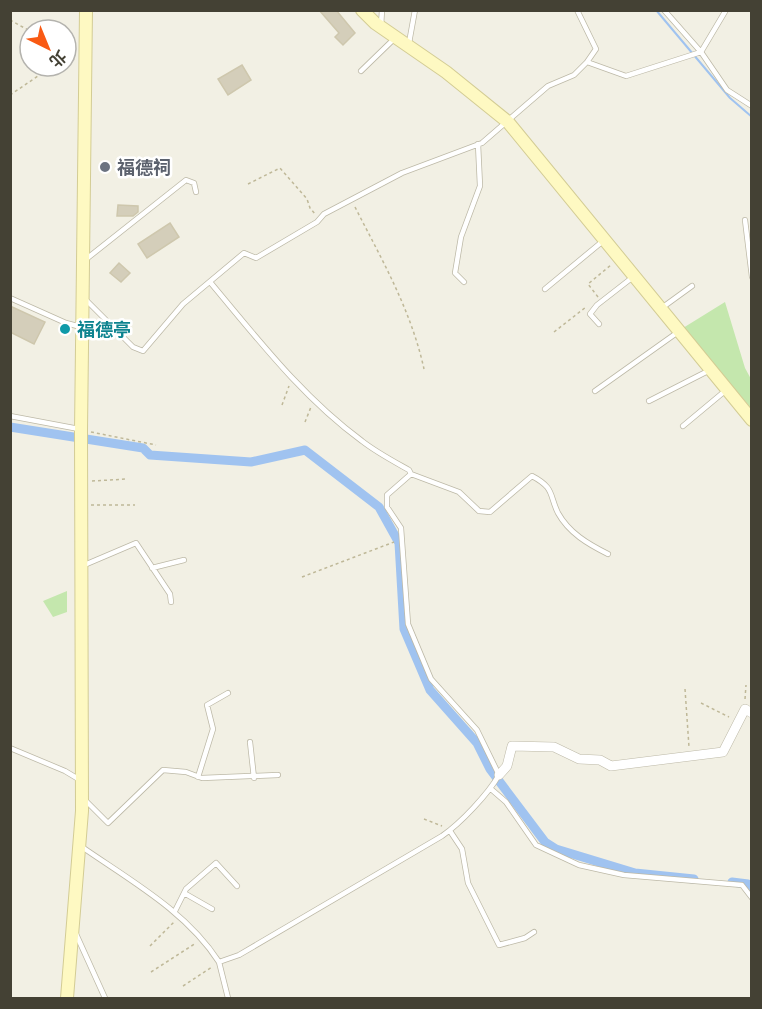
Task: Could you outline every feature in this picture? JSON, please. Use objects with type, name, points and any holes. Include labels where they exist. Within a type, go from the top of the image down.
[{"type":"main road","points":[[67,999],[81,846],[82,797],[81,430],[86,10]]},
{"type":"main road","points":[[362,10],[381,27],[446,72],[508,122],[725,391],[752,420]]},
{"type":"street","points":[[500,775],[507,766],[512,746],[554,747],[579,759],[600,760],[611,766],[723,752],[738,722],[748,711]]},
{"type":"lane","points":[[381,27],[382,10]]},
{"type":"lane","points":[[408,46],[415,10]]},
{"type":"lane","points":[[84,298],[133,347],[143,351],[183,304],[244,253],[255,258],[402,173],[478,144],[508,122],[548,86],[574,75],[587,62],[596,48],[577,10]]},
{"type":"lane","points":[[664,10],[701,52],[727,90],[752,106]]},
{"type":"lane","points":[[587,62],[626,76],[701,52],[726,10]]},
{"type":"lane","points":[[361,71],[396,37]]},
{"type":"lane","points":[[464,282],[455,273],[461,237],[480,186],[478,144]]},
{"type":"lane","points":[[83,261],[186,180],[194,183],[196,192]]},
{"type":"lane","points":[[745,220],[752,277]]},
{"type":"lane","points":[[545,289],[603,240]]},
{"type":"lane","points":[[599,324],[590,314],[597,305],[634,277]]},
{"type":"lane","points":[[210,282],[293,380],[362,442],[411,474],[459,492],[479,511],[490,512],[532,476],[542,481],[554,495],[558,512],[583,542],[608,554]]},
{"type":"lane","points":[[660,309],[692,286]]},
{"type":"lane","points":[[10,298],[66,323],[84,327]]},
{"type":"lane","points":[[596,391],[678,332]]},
{"type":"lane","points":[[649,401],[709,370]]},
{"type":"lane","points":[[683,426],[725,391]]},
{"type":"lane","points":[[10,416],[81,430]]},
{"type":"lane","points":[[219,962],[239,956],[450,831],[491,789],[500,775],[477,730],[431,679],[408,624],[401,528],[387,507],[387,495],[411,474]]},
{"type":"lane","points":[[82,566],[136,543],[170,594],[171,602]]},
{"type":"lane","points":[[152,568],[184,560]]},
{"type":"lane","points":[[198,777],[213,729],[207,705],[228,693]]},
{"type":"lane","points":[[250,742],[254,778]]},
{"type":"lane","points":[[10,748],[65,771],[82,782]]},
{"type":"lane","points":[[82,797],[108,823],[163,770],[198,777],[254,778],[278,775]]},
{"type":"lane","points":[[491,789],[507,802],[536,844],[579,865],[624,875],[742,885],[752,898]]},
{"type":"lane","points":[[450,831],[462,849],[468,883],[499,945],[525,938],[534,932]]},
{"type":"lane","points":[[81,846],[181,916],[203,938],[219,962],[228,999]]},
{"type":"lane","points":[[175,912],[184,893],[216,863],[237,886]]},
{"type":"lane","points":[[184,893],[212,909]]},
{"type":"lane","points":[[73,928],[105,999]]},
{"type":"path","points":[[10,95],[35,78]]},
{"type":"path","points":[[248,184],[280,168],[307,199],[310,208],[320,219]]},
{"type":"path","points":[[352,201],[398,291],[417,338],[424,369]]},
{"type":"path","points":[[598,297],[588,284],[619,259]]},
{"type":"path","points":[[554,332],[590,304]]},
{"type":"path","points":[[282,405],[285,391],[293,380]]},
{"type":"path","points":[[304,422],[314,400]]},
{"type":"path","points":[[81,430],[156,445]]},
{"type":"path","points":[[81,481],[127,479]]},
{"type":"path","points":[[81,506],[135,505]]},
{"type":"path","points":[[302,577],[402,539]]},
{"type":"path","points":[[746,685],[748,711]]},
{"type":"path","points":[[685,688],[689,756]]},
{"type":"path","points":[[700,703],[738,722]]},
{"type":"path","points":[[424,819],[439,823],[450,831]]},
{"type":"path","points":[[150,946],[181,916]]},
{"type":"path","points":[[151,972],[203,938]]},
{"type":"path","points":[[183,987],[219,962]]},
{"type":"green space","points":[[725,302],[745,368],[751,379],[751,408],[683,328]]},
{"type":"green space","points":[[67,591],[67,612],[53,617],[43,601]]},
{"type":"building","points":[[319,10],[336,10],[355,33],[343,45],[335,37],[339,33]]},
{"type":"building","points":[[242,65],[251,80],[228,95],[218,79]]},
{"type":"building","points":[[118,205],[138,206],[138,212],[133,216],[117,216]]},
{"type":"building","points":[[170,223],[179,237],[147,258],[138,244]]},
{"type":"building","points":[[119,263],[130,273],[121,282],[110,273]]},
{"type":"building","points":[[10,306],[45,322],[34,344],[10,332]]},
{"type":"waterway","points":[[656,10],[730,98],[752,117]]},
{"type":"waterway","points":[[10,427],[143,448],[150,455],[251,462],[305,450],[379,507],[399,543],[404,629],[430,690],[477,743],[490,769],[545,842],[556,849],[635,873],[694,879]]},
{"type":"waterway","points":[[732,882],[748,884],[752,888]]},
{"type":"place","name":"福德祠","points":[[105,167]]},
{"type":"place","name":"福德亭","points":[[65,329]]}]
